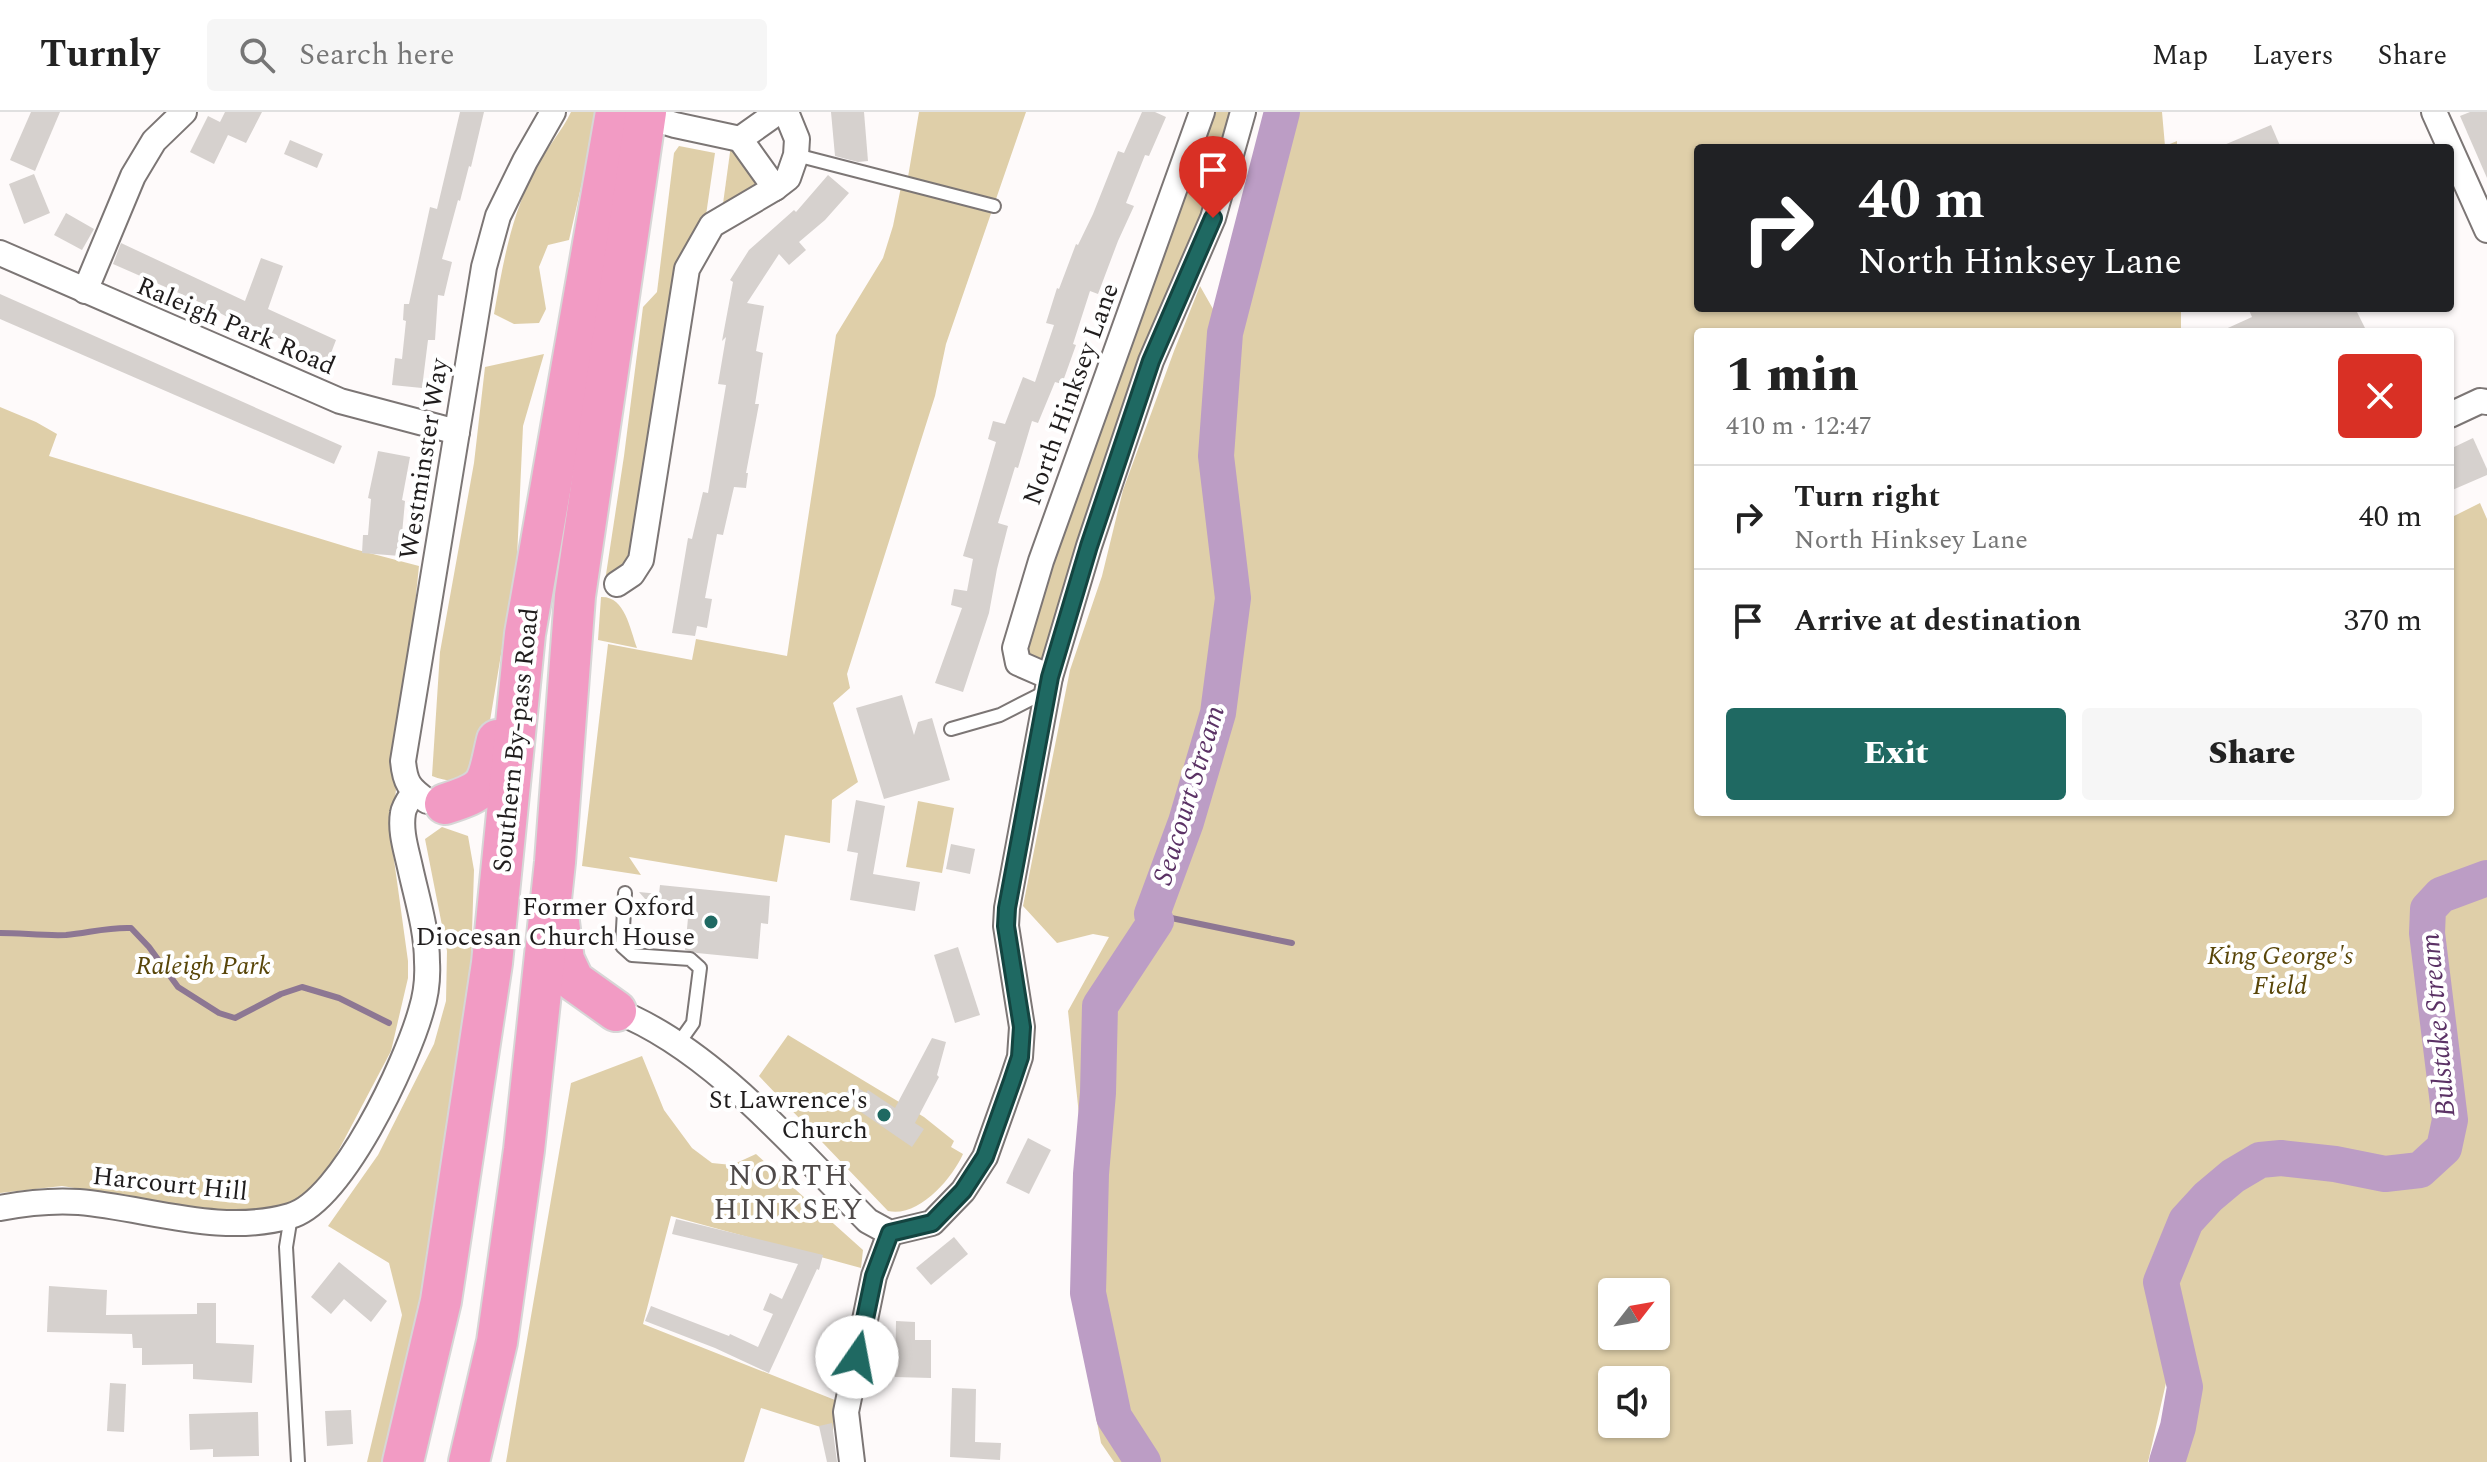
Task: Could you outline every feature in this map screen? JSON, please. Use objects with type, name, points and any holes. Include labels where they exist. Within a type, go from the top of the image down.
[{"type":"highway","name":"Southern By-pass Road","points":[[403,1462],[441,1301],[492,963],[525,634],[636,113]]},
{"type":"highway","name":"Southern By-pass Road","points":[[469,1462],[497,1342],[529,1108],[555,862],[575,596],[636,113]]},
{"type":"highway","points":[[430,798],[472,795],[486,784],[525,634]]},
{"type":"highway","points":[[430,798],[467,815],[481,837],[488,868],[492,963]]},
{"type":"highway","points":[[555,862],[564,960],[574,981],[616,1011]]},
{"type":"highway","points":[[529,1108],[557,1021],[571,1009],[616,1011]]},
{"type":"street","points":[[85,291],[133,176],[154,141],[184,112]]},
{"type":"street","name":"Westminster Way","points":[[430,798],[405,780],[403,761],[484,267],[498,216],[553,112]]},
{"type":"street","points":[[740,139],[778,112]]},
{"type":"street","points":[[617,584],[632,574],[641,560],[687,269],[712,225],[788,178],[796,155],[797,139],[786,112]]},
{"type":"street","name":"North Hinksey Lane","points":[[1049,684],[1018,663],[1015,648],[1041,561],[1202,112]]},
{"type":"street","points":[[616,1011],[663,1032],[743,1096],[868,1221],[890,1233],[932,1223],[963,1191],[985,1157],[1020,1057],[1022,1027],[1006,926],[1007,908],[1049,684],[1089,546],[1151,361],[1213,218],[1243,112]]},
{"type":"street","points":[[2434,112],[2448,144]]},
{"type":"street","points":[[636,113],[740,139],[775,188]]},
{"type":"street","points":[[2454,157],[2487,230]]},
{"type":"street","name":"Raleigh Park Road","points":[[0,253],[340,401],[457,432]]},
{"type":"street","points":[[2454,413],[2480,401],[2487,402]]},
{"type":"street","name":"Harcourt Hill","points":[[0,1208],[28,1202],[77,1202],[229,1223],[260,1222],[303,1211],[330,1187],[355,1151],[408,1048],[421,1011],[427,986],[426,934],[402,836],[403,810],[430,798]]},
{"type":"street","points":[[852,1462],[846,1412],[874,1276],[890,1233]]},
{"type":"lane","points":[[796,155],[994,206]]},
{"type":"lane","points":[[951,729],[1000,715],[1049,684]]},
{"type":"lane","points":[[625,893],[622,946],[632,955],[690,959],[700,968],[693,1023],[678,1044]]},
{"type":"lane","points":[[291,1216],[286,1247],[298,1462]]},
{"type":"green space","points":[[571,112],[598,112],[569,240],[548,245],[539,267],[546,309],[539,323],[514,324],[494,314],[510,237],[529,182]]},
{"type":"green space","points":[[919,112],[1026,112],[946,344],[935,396],[847,674],[850,688],[833,703],[858,782],[832,800],[830,843],[785,835],[777,882],[629,857],[641,875],[582,866],[608,644],[692,660],[696,639],[787,656],[836,335],[883,258],[903,177],[908,177]]},
{"type":"green space","points":[[1202,112],[1243,112],[1050,677],[1018,663]]},
{"type":"green space","name":"King George's Field","points":[[1284,112],[2162,112],[2165,144],[1694,144],[1694,312],[2181,312],[2181,328],[1694,328],[1694,816],[2454,816],[2454,516],[2480,503],[2487,519],[2487,1462],[2179,1462],[2201,1396],[2174,1295],[2195,1231],[2181,1205],[2155,1251],[2147,1281],[2168,1374],[2148,1462],[1114,1462],[1101,1443],[1072,1291],[1079,1115],[1068,1011],[1109,937],[1093,934],[1057,943],[1023,906],[1070,670],[1102,576],[1123,490],[1200,286],[1226,332]]},
{"type":"green space","points":[[731,145],[762,186],[722,211]]},
{"type":"green space","points":[[679,146],[715,153],[705,222],[639,554],[620,576],[605,581],[643,307],[657,292],[674,153]]},
{"type":"green space","points":[[544,354],[523,426],[517,558],[482,769],[458,780],[446,780],[432,776],[440,652],[474,463],[485,367]]},
{"type":"green space","name":"Raleigh Park","points":[[0,407],[57,434],[49,456],[419,566],[391,838],[408,978],[391,1051],[325,1176],[295,1202],[263,1211],[215,1210],[62,1186],[0,1193]]},
{"type":"green space","points":[[601,597],[609,598],[621,608],[637,648],[598,640]]},
{"type":"green space","points":[[918,801],[954,808],[942,873],[906,867]]},
{"type":"green space","points":[[442,827],[468,836],[474,870],[468,1058],[390,1462],[367,1462],[402,1315],[389,1263],[328,1226],[378,1155],[434,1044],[446,1001],[447,951],[425,839]]},
{"type":"green space","points":[[788,1035],[924,1117],[954,1141],[951,1147],[963,1154],[933,1194],[911,1209],[888,1211],[759,1076]]},
{"type":"green space","points":[[642,1056],[664,1110],[692,1148],[712,1163],[732,1165],[756,1154],[863,1250],[861,1268],[671,1216],[643,1324],[835,1400],[833,1431],[761,1408],[744,1462],[506,1462],[571,1083]]},
{"type":"building","points":[[31,112],[60,112],[35,171],[10,160]]},
{"type":"building","points":[[225,112],[262,112],[246,143],[228,135],[214,164],[190,152],[208,116],[220,122]]},
{"type":"building","points":[[460,112],[484,112],[471,167],[458,200],[442,259],[452,262],[444,296],[438,295],[435,340],[428,340],[422,388],[392,385],[395,358],[402,359],[406,321],[403,320],[404,304],[409,304],[430,207],[437,209]]},
{"type":"building","points":[[831,112],[864,112],[868,161],[858,162],[835,156]]},
{"type":"building","points":[[1142,112],[1155,112],[1166,117],[1149,156],[1145,155],[1126,203],[1134,206],[1098,294],[1090,291],[1062,384],[1055,382],[1038,423],[1032,421],[1018,468],[1015,467],[998,523],[1008,526],[989,613],[963,692],[935,683],[962,608],[951,605],[954,589],[967,591],[973,559],[963,556],[996,442],[988,439],[993,421],[1005,424],[1023,377],[1035,382],[1054,325],[1046,323],[1057,288],[1093,214],[1118,151],[1124,153]]},
{"type":"building","points":[[2470,112],[2487,112],[2487,178],[2460,116]]},
{"type":"building","points":[[2271,125],[2279,144],[2226,144]]},
{"type":"building","points":[[290,140],[323,154],[317,168],[284,154]]},
{"type":"building","points":[[34,174],[50,213],[24,224],[9,184]]},
{"type":"building","points":[[828,175],[849,193],[825,220],[799,242],[806,250],[789,265],[779,254],[747,303],[764,306],[756,351],[763,353],[755,404],[759,404],[746,488],[734,487],[723,535],[717,534],[705,598],[712,599],[707,628],[697,626],[695,636],[672,633],[688,538],[692,539],[703,492],[708,493],[726,385],[718,384],[733,282],[730,280],[749,250],[794,210],[796,212]]},
{"type":"building","points":[[66,213],[94,229],[82,250],[54,235]]},
{"type":"building","points":[[121,243],[245,301],[261,258],[283,266],[268,309],[336,340],[328,361],[113,264]]},
{"type":"building","points":[[0,294],[342,446],[334,464],[0,319]]},
{"type":"building","points":[[2250,312],[2357,312],[2365,328],[2228,328],[2252,317]]},
{"type":"building","points":[[2473,438],[2487,475],[2454,489],[2454,447]]},
{"type":"building","points":[[378,451],[410,457],[402,500],[405,501],[400,556],[362,553],[363,535],[368,535],[371,499],[368,498]]},
{"type":"building","points":[[902,695],[914,735],[918,722],[932,718],[950,780],[884,799],[856,708]]},
{"type":"building","points":[[856,800],[885,806],[873,874],[920,882],[915,911],[850,900],[858,853],[847,851]]},
{"type":"building","points":[[951,844],[975,849],[970,874],[946,869]]},
{"type":"building","name":"Former Oxford Diocesan Church House","points":[[660,885],[770,896],[768,924],[761,923],[758,959],[685,950],[688,918],[659,915],[639,892],[659,894]]},
{"type":"building","points":[[958,947],[980,1015],[955,1023],[934,955]]},
{"type":"building","points":[[932,1038],[946,1042],[939,1077],[915,1123],[924,1129],[912,1147],[842,1099],[852,1084],[866,1093],[868,1090],[895,1108]]},
{"type":"building","points":[[1028,1138],[1051,1150],[1029,1194],[1006,1183]]},
{"type":"building","points":[[676,1219],[823,1255],[819,1270],[769,1373],[645,1321],[651,1306],[758,1347],[773,1314],[763,1310],[770,1293],[782,1299],[798,1264],[672,1234]]},
{"type":"building","points":[[954,1237],[968,1254],[931,1285],[916,1268]]},
{"type":"building","points":[[339,1262],[387,1301],[371,1322],[344,1299],[331,1314],[311,1297]]},
{"type":"building","points":[[49,1286],[107,1290],[106,1315],[197,1314],[197,1303],[216,1303],[216,1343],[254,1345],[252,1383],[193,1379],[193,1364],[142,1365],[142,1348],[133,1348],[132,1334],[47,1332]]},
{"type":"building","points":[[896,1321],[915,1322],[915,1340],[931,1340],[931,1378],[895,1377]]},
{"type":"building","points":[[110,1383],[126,1384],[124,1432],[107,1431]]},
{"type":"building","points":[[952,1388],[976,1389],[975,1442],[1001,1443],[1000,1460],[950,1457]]},
{"type":"building","points":[[351,1410],[353,1444],[327,1446],[325,1411]]},
{"type":"building","points":[[258,1412],[259,1456],[213,1457],[213,1449],[190,1450],[189,1414]]},
{"type":"building","points":[[832,1423],[837,1462],[827,1462],[819,1426]]},
{"type":"waterway","name":"Seacourt Stream","points":[[1143,1462],[1114,1417],[1088,1293],[1100,1006],[1156,921],[1152,914],[1186,822],[1218,713],[1233,598],[1216,456],[1225,333],[1282,112]]},
{"type":"waterway","name":"Bulstake Stream","points":[[2167,1462],[2178,1427],[2185,1387],[2161,1282],[2186,1221],[2233,1176],[2260,1160],[2281,1158],[2335,1164],[2385,1174],[2420,1170],[2444,1148],[2450,1120],[2427,933],[2428,909],[2441,895],[2487,878]]},
{"type":"waterway","points":[[1152,914],[1292,943]]},
{"type":"waterway","points":[[0,933],[66,935],[131,928],[178,987],[219,1013],[235,1018],[281,994],[302,987],[339,998],[389,1023]]},
{"type":"place","name":"Former Oxford Diocesan Church House","points":[[711,922]]},
{"type":"place","name":"St Lawrence's Church","points":[[884,1115]]},
{"type":"district","name":"NORTH HINKSEY","points":[[789,1193]]},
{"type":"route","points":[[857,1357],[874,1276],[890,1233],[932,1223],[963,1191],[985,1157],[1020,1057],[1022,1027],[1006,926],[1007,908],[1050,677],[1089,546],[1151,361],[1213,218]]}]
